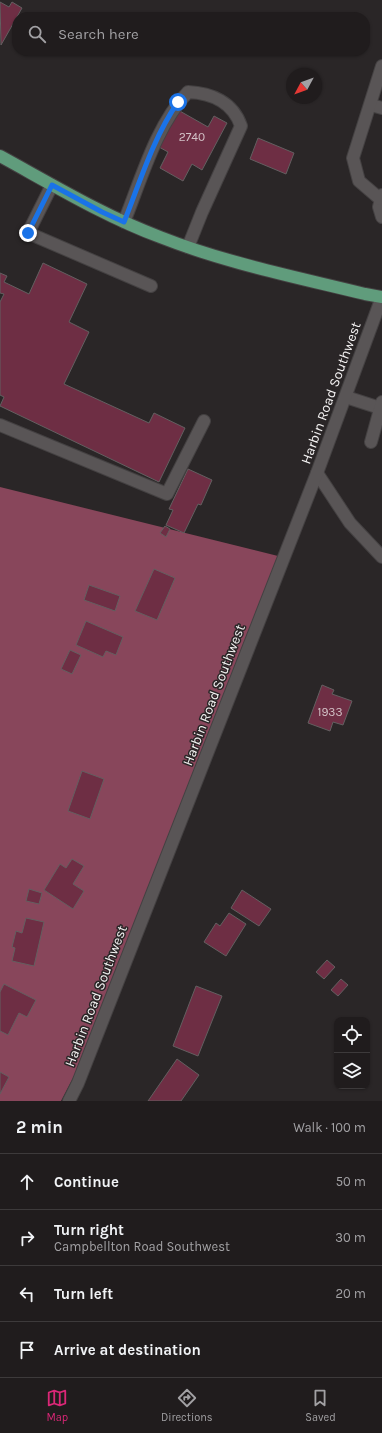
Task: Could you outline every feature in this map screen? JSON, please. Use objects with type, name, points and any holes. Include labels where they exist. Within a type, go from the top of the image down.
[{"type":"main road","points":[[0,156],[102,212],[188,247],[228,260],[382,297]]},
{"type":"street","points":[[382,66],[376,107],[353,158],[359,181],[381,197],[379,207],[382,217]]},
{"type":"street","points":[[124,222],[144,169],[170,114],[178,102],[188,92],[203,93],[220,99],[233,111],[241,126],[202,212],[188,247]]},
{"type":"street","points":[[52,185],[28,233],[151,286]]},
{"type":"street","name":"Harbin Road Southwest","points":[[69,1101],[78,1083],[317,473],[382,297]]},
{"type":"street","points":[[346,397],[381,405],[371,442]]},
{"type":"street","points":[[0,425],[168,494],[204,421]]},
{"type":"street","points":[[317,473],[350,523],[382,557]]},
{"type":"shaded area","points":[[0,487],[286,558],[82,1061],[61,1101],[0,1101]]},
{"type":"building","points":[[0,2],[9,7],[12,2],[22,8],[20,12],[12,12],[12,26],[1,45]]},
{"type":"building","points":[[178,110],[208,127],[214,116],[227,123],[202,170],[192,164],[183,181],[160,168],[168,152],[159,147]]},
{"type":"building","points":[[258,138],[294,153],[286,174],[250,159]]},
{"type":"building","points":[[43,263],[87,284],[69,322],[89,332],[64,384],[149,423],[154,413],[185,428],[159,482],[0,406],[4,397],[0,395],[0,302],[4,294],[0,293],[0,273],[7,276],[4,282],[29,294]]},
{"type":"building","points":[[188,469],[212,480],[201,505],[198,504],[184,533],[166,525],[173,510],[169,509]]},
{"type":"building","points":[[165,526],[170,529],[166,537],[160,533]]},
{"type":"building","points":[[154,569],[175,578],[157,620],[135,611]]},
{"type":"building","points":[[89,585],[120,596],[115,611],[84,600]]},
{"type":"building","points":[[86,621],[123,637],[116,655],[106,651],[103,657],[76,645]]},
{"type":"building","points":[[70,650],[81,655],[72,674],[61,669]]},
{"type":"building","points":[[322,685],[334,690],[332,694],[352,701],[343,725],[333,722],[330,731],[308,723]]},
{"type":"building","points":[[82,771],[104,779],[90,819],[68,811]]},
{"type":"building","points":[[72,859],[84,866],[73,884],[84,891],[73,909],[44,890],[60,864],[66,868]]},
{"type":"building","points":[[29,889],[42,893],[39,904],[26,901]]},
{"type":"building","points":[[242,890],[271,909],[259,926],[231,908]]},
{"type":"building","points":[[229,913],[246,924],[226,956],[204,942],[216,923],[220,926]]},
{"type":"building","points":[[26,918],[44,922],[34,966],[12,961],[15,948],[12,947],[16,931],[22,933]]},
{"type":"building","points":[[327,960],[335,967],[324,979],[316,972]]},
{"type":"building","points":[[341,979],[348,985],[338,996],[331,990]]},
{"type":"building","points":[[4,984],[36,1000],[27,1017],[19,1013],[8,1035],[0,1031],[0,992]]},
{"type":"building","points":[[196,986],[222,996],[198,1056],[173,1046]]},
{"type":"building","points":[[177,1059],[199,1075],[181,1101],[148,1101]]},
{"type":"building","points":[[0,1072],[9,1077],[0,1094]]},
{"type":"route","points":[[28,233],[52,185],[124,222],[137,191],[144,169],[170,114],[178,102]]}]
